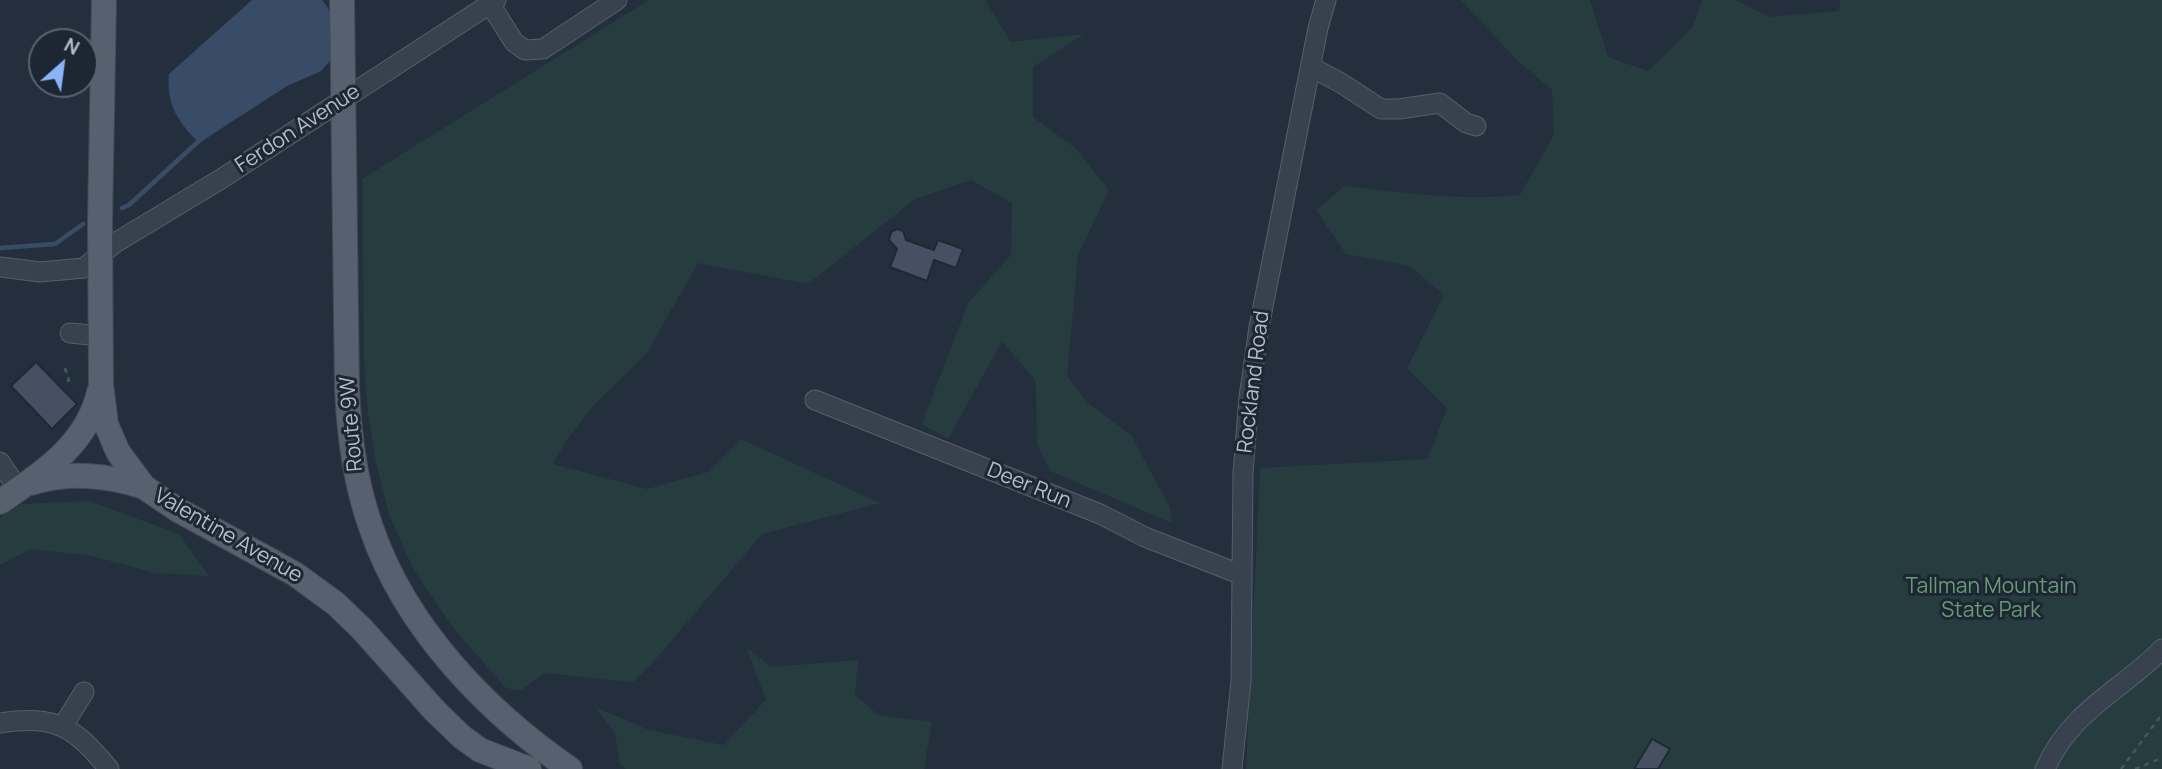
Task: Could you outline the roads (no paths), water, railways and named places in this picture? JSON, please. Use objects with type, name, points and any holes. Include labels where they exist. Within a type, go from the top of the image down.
[{"type":"main road","name":"Valentine Avenue","points":[[103,0],[100,214],[102,404],[110,434],[124,461],[144,487],[178,510],[310,583],[350,616],[453,729],[481,750],[529,769]]},
{"type":"main road","name":"Route 9W","points":[[342,0],[347,388],[358,480],[372,531],[394,579],[431,635],[476,689],[512,725],[570,769]]},
{"type":"main road","points":[[9,495],[55,462],[80,435],[93,414],[101,377]]},
{"type":"main road","points":[[9,495],[39,480],[68,477],[109,478],[144,487]]},
{"type":"street","points":[[493,2],[514,42],[525,50],[543,49],[617,0]]},
{"type":"street","name":"Rockland Road","points":[[1232,769],[1241,681],[1243,473],[1249,397],[1259,327],[1326,0]]},
{"type":"street","name":"Ferdon Avenue","points":[[0,267],[30,272],[77,271],[90,265],[115,243],[221,179],[493,2]]},
{"type":"street","points":[[1311,67],[1381,109],[1440,103],[1466,123],[1476,126]]},
{"type":"street","points":[[69,333],[101,336]]},
{"type":"street","name":"Deer Run","points":[[814,400],[1100,514],[1145,537],[1242,575]]},
{"type":"street","points":[[0,462],[9,495]]},
{"type":"street","points":[[2045,769],[2053,751],[2076,722],[2162,649]]},
{"type":"street","points":[[64,726],[84,692]]},
{"type":"street","points":[[0,723],[31,719],[64,726],[87,743],[109,769]]},
{"type":"water","points":[[252,0],[322,0],[336,29],[335,55],[321,71],[287,86],[199,143],[175,112],[169,94],[169,74]]},
{"type":"waterway","points":[[122,208],[129,205],[202,138]]},
{"type":"waterway","points":[[0,248],[55,244],[83,224]]},
{"type":"park label","name":"Tallman Mountain State Park","points":[[1991,599]]}]
